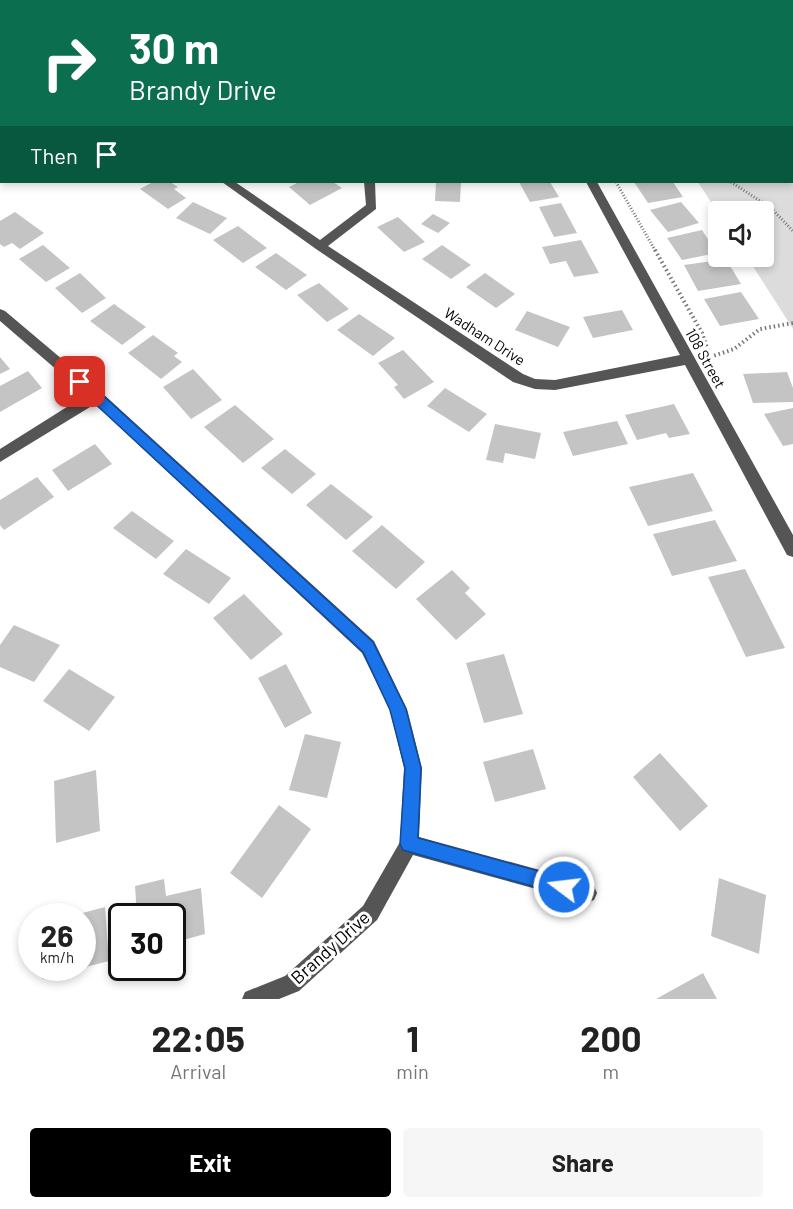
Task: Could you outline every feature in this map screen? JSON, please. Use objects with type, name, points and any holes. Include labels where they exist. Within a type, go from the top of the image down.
[{"type":"street","name":"Wadham Drive","points":[[229,183],[518,378],[535,384],[555,385],[687,359]]},
{"type":"street","points":[[320,246],[372,206],[370,183]]},
{"type":"street","name":"108 Street","points":[[593,183],[793,550]]},
{"type":"street","name":"Brandy Drive","points":[[0,314],[96,396],[368,647],[398,709],[413,768],[409,844],[370,913],[292,984],[252,999]]},
{"type":"street","points":[[0,456],[96,396]]},
{"type":"street","points":[[409,844],[587,893]]},
{"type":"path","points":[[617,183],[702,333],[714,366]]},
{"type":"path","points":[[733,183],[771,208],[793,231]]},
{"type":"path","points":[[703,358],[734,348],[760,329],[793,322]]},
{"type":"shaded area","points":[[699,183],[793,183],[793,329],[753,267],[774,267],[774,201],[710,201]]},
{"type":"building","points":[[151,183],[172,183],[178,187],[174,189],[186,198],[168,209],[140,189]]},
{"type":"building","points":[[297,183],[334,183],[342,188],[310,205],[289,187]]},
{"type":"building","points":[[436,183],[461,183],[460,202],[435,201]]},
{"type":"building","points":[[520,183],[551,183],[559,197],[530,202]]},
{"type":"building","points":[[635,183],[674,183],[683,197],[648,203]]},
{"type":"building","points":[[193,202],[227,218],[210,234],[176,218]]},
{"type":"building","points":[[681,202],[699,223],[668,232],[650,210]]},
{"type":"building","points":[[561,203],[577,233],[554,237],[539,207]]},
{"type":"building","points":[[15,212],[44,233],[20,249],[12,243],[4,247],[0,244],[0,221]]},
{"type":"building","points":[[433,214],[450,223],[438,233],[421,224]]},
{"type":"building","points":[[398,217],[425,242],[404,252],[377,227]]},
{"type":"building","points":[[238,226],[267,248],[243,263],[213,240]]},
{"type":"building","points":[[702,230],[708,239],[708,255],[682,260],[667,238]]},
{"type":"building","points":[[581,240],[599,273],[574,277],[566,261],[550,264],[542,247]]},
{"type":"building","points":[[43,245],[70,268],[46,282],[19,259]]},
{"type":"building","points":[[442,245],[471,265],[451,279],[422,259]]},
{"type":"building","points":[[276,253],[307,275],[286,290],[255,267]]},
{"type":"building","points":[[708,262],[708,267],[731,267],[741,284],[698,291],[684,265]]},
{"type":"building","points":[[80,273],[106,298],[82,313],[55,288]]},
{"type":"building","points":[[485,273],[515,294],[496,308],[466,287]]},
{"type":"building","points":[[319,283],[349,309],[327,322],[297,295]]},
{"type":"building","points":[[741,292],[759,319],[720,326],[704,299]]},
{"type":"building","points":[[114,304],[146,327],[122,345],[90,321]]},
{"type":"building","points":[[622,310],[633,330],[593,338],[583,317]]},
{"type":"building","points":[[527,311],[570,327],[558,347],[515,330]]},
{"type":"building","points":[[359,314],[395,338],[373,356],[337,330]]},
{"type":"building","points":[[153,335],[178,353],[174,356],[182,362],[161,379],[128,353]]},
{"type":"building","points":[[403,350],[434,382],[404,399],[394,387],[398,385],[378,363]]},
{"type":"building","points":[[0,357],[10,369],[0,374]]},
{"type":"building","points":[[193,369],[222,400],[191,419],[163,387]]},
{"type":"building","points":[[28,371],[42,388],[0,412],[0,386]]},
{"type":"building","points":[[787,372],[793,388],[793,402],[753,403],[743,374]]},
{"type":"building","points":[[445,388],[487,414],[469,432],[427,406]]},
{"type":"building","points":[[674,404],[690,434],[669,438],[666,433],[637,440],[625,415]]},
{"type":"building","points":[[235,405],[274,439],[243,463],[204,427]]},
{"type":"building","points":[[793,408],[793,444],[783,446],[764,414]]},
{"type":"building","points":[[617,421],[628,444],[573,456],[563,432]]},
{"type":"building","points":[[495,424],[541,433],[535,459],[505,453],[503,463],[486,460]]},
{"type":"building","points":[[95,444],[112,464],[68,491],[52,470]]},
{"type":"building","points":[[285,449],[316,474],[292,494],[261,468]]},
{"type":"building","points":[[693,473],[713,511],[648,526],[629,487]]},
{"type":"building","points":[[37,477],[54,497],[4,530],[0,525],[0,500]]},
{"type":"building","points":[[331,484],[373,517],[346,540],[306,505]]},
{"type":"building","points":[[132,511],[174,541],[156,559],[113,528]]},
{"type":"building","points":[[715,520],[737,561],[672,576],[653,534]]},
{"type":"building","points":[[382,525],[425,562],[396,589],[352,551]]},
{"type":"building","points":[[186,549],[231,578],[209,604],[163,574]]},
{"type":"building","points":[[745,569],[785,648],[746,657],[708,577]]},
{"type":"building","points":[[452,570],[470,588],[465,593],[486,614],[456,640],[416,599]]},
{"type":"building","points":[[244,594],[283,634],[251,660],[213,618]]},
{"type":"building","points":[[14,625],[60,645],[34,682],[0,667],[0,645]]},
{"type":"building","points":[[504,654],[523,714],[484,723],[466,663]]},
{"type":"building","points":[[286,664],[312,713],[285,728],[258,678]]},
{"type":"building","points":[[69,669],[115,697],[89,731],[43,701]]},
{"type":"building","points":[[305,734],[341,742],[327,798],[289,790]]},
{"type":"building","points":[[533,749],[546,789],[495,802],[483,762]]},
{"type":"building","points":[[660,753],[708,806],[680,831],[633,777]]},
{"type":"building","points":[[96,770],[100,831],[56,843],[54,781]]},
{"type":"building","points":[[279,805],[311,829],[262,898],[230,873]]},
{"type":"building","points":[[719,878],[766,895],[759,954],[711,936]]},
{"type":"building","points":[[164,879],[166,896],[201,888],[205,934],[186,939],[186,903],[136,903],[135,886]]},
{"type":"building","points":[[105,907],[108,961],[96,964],[96,909]]},
{"type":"building","points":[[703,973],[717,999],[656,999]]},
{"type":"route","points":[[80,382],[368,647],[398,709],[413,768],[409,844],[564,887]]}]
